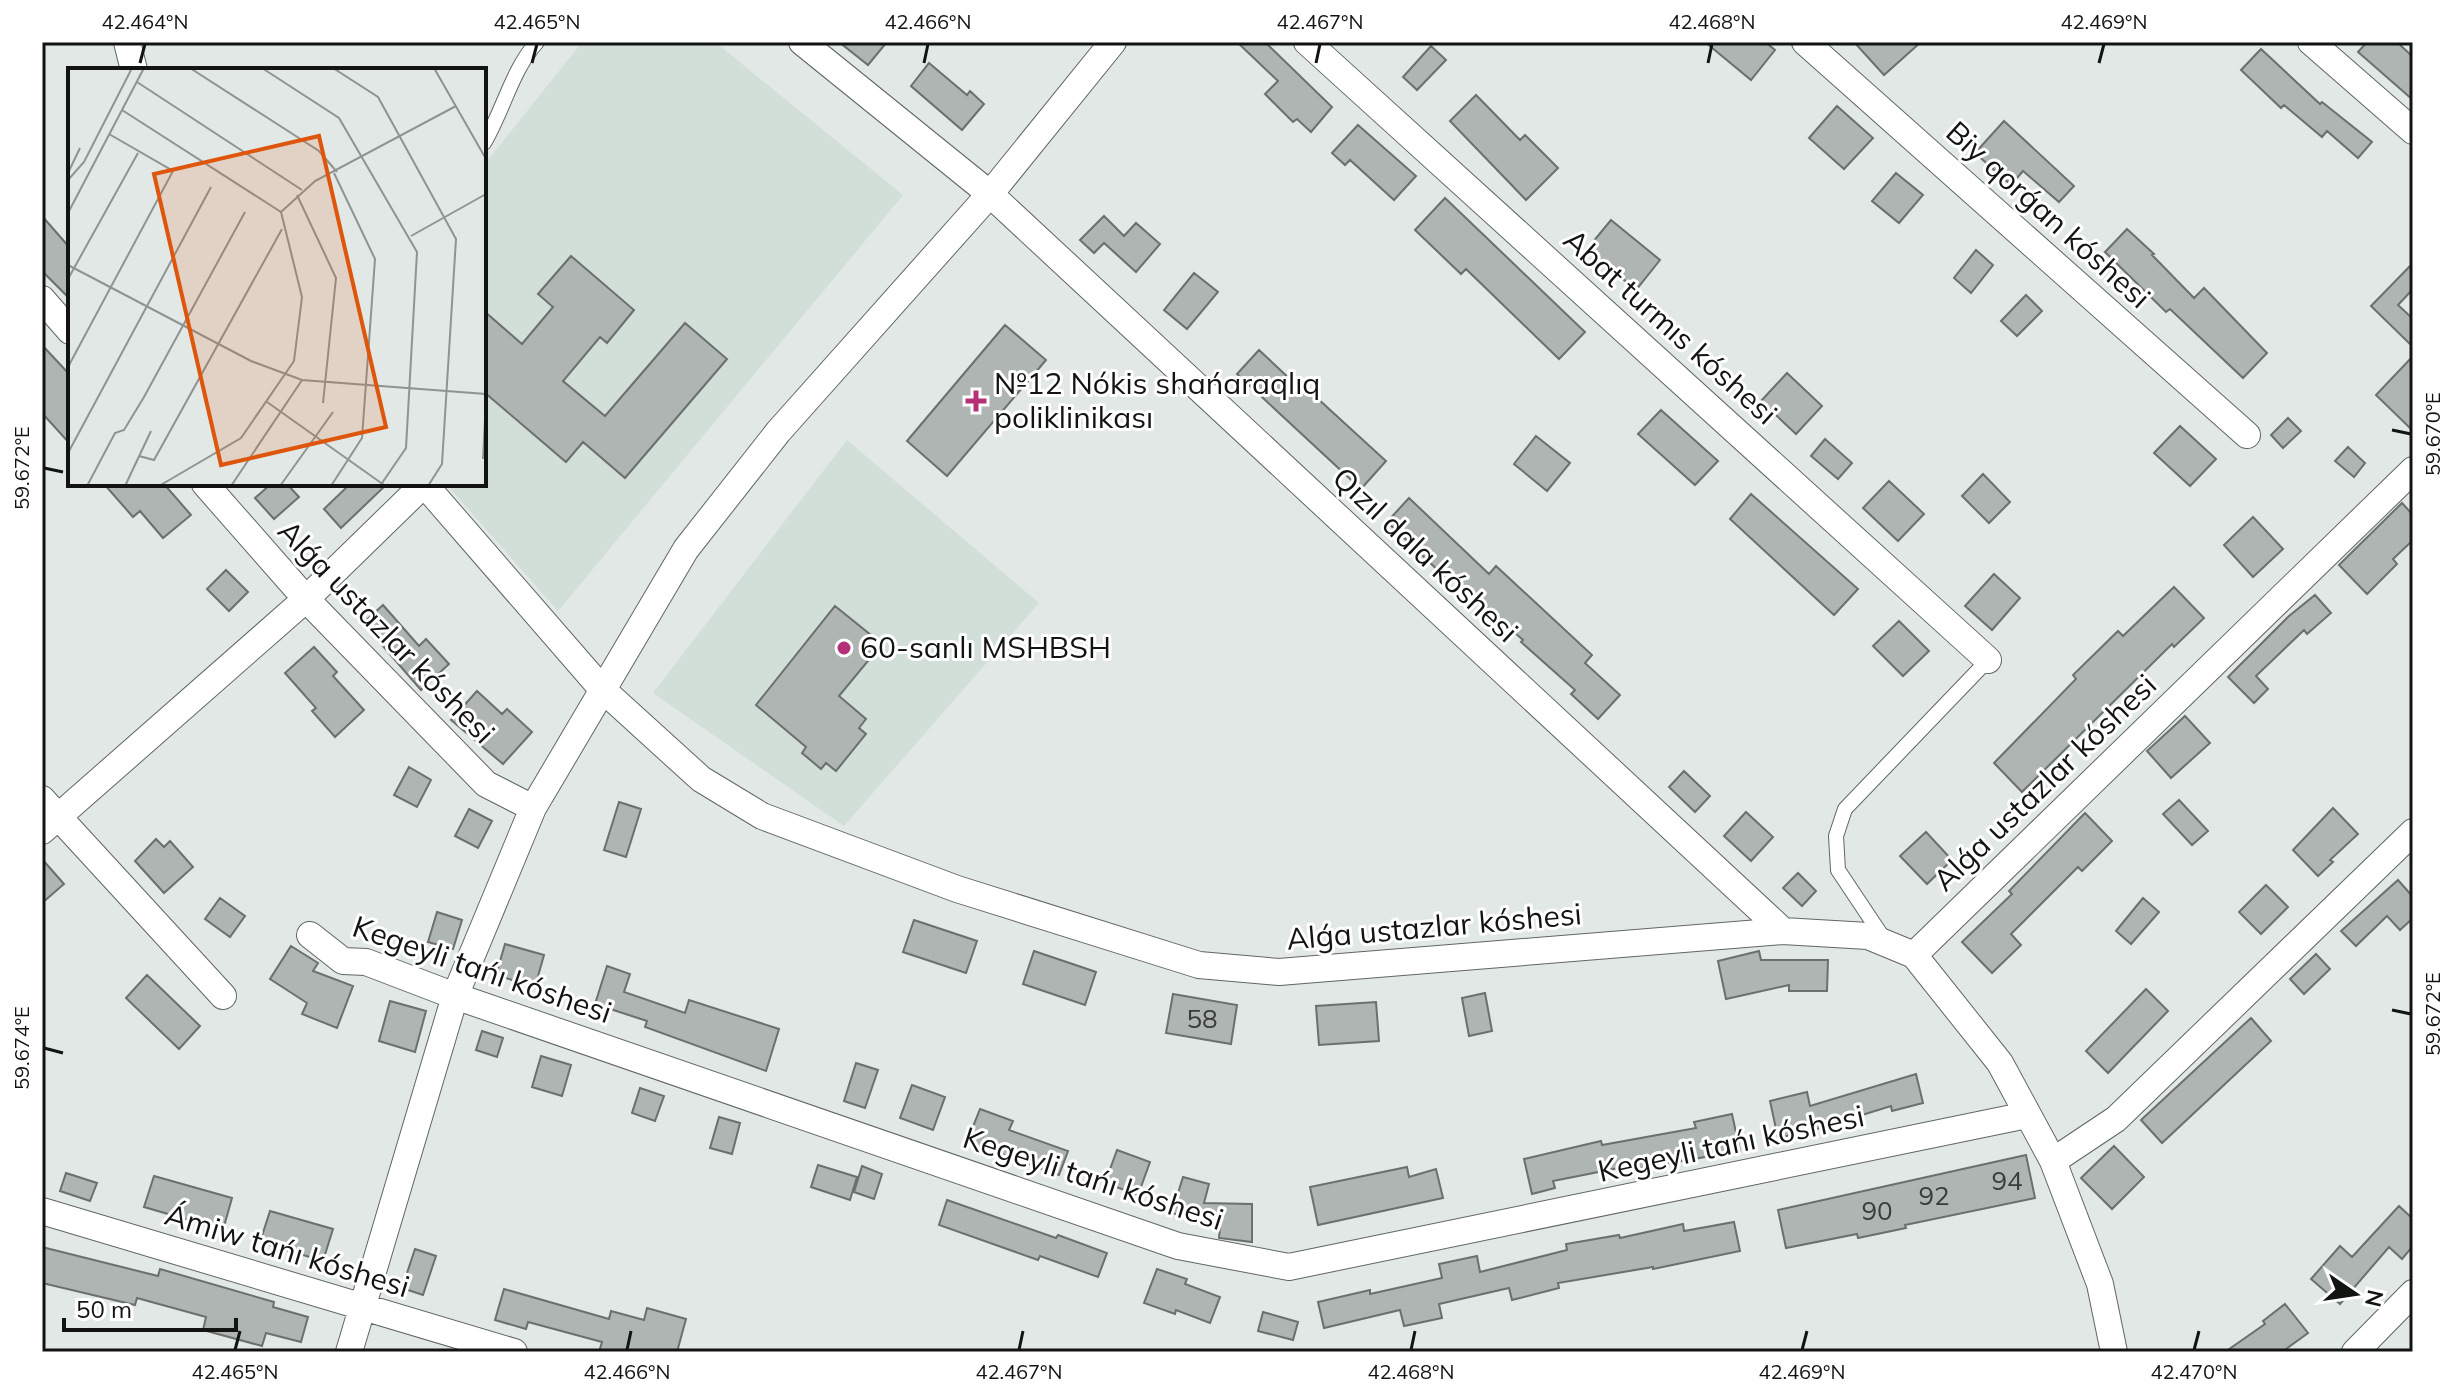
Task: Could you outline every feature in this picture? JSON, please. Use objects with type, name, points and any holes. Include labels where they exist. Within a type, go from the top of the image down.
[{"type":"street","points":[[127,42],[134,68]]},
{"type":"street","name":"Qızıl dala kóshesi","points":[[802,42],[990,194],[1783,931]]},
{"type":"street","points":[[349,1352],[455,996],[533,808],[602,689],[686,549],[778,432],[990,194],[1113,42]]},
{"type":"street","name":"Abat turmıs kóshesi","points":[[1307,42],[1988,660]]},
{"type":"street","name":"Biy qorǵan kóshesi","points":[[1805,42],[2247,435]]},
{"type":"street","points":[[2311,42],[2413,131]]},
{"type":"street","points":[[42,299],[68,329]]},
{"type":"street","name":"Alǵa ustazlar kóshesi","points":[[426,486],[602,689],[701,779],[762,816],[957,889],[1199,965],[1279,972],[1783,931],[1868,936],[1914,955],[2413,470]]},
{"type":"street","name":"Alǵa ustazlar kóshesi","points":[[207,486],[306,599],[486,784],[533,808]]},
{"type":"street","points":[[223,996],[47,816],[306,599],[422,486]]},
{"type":"street","points":[[2053,1161],[2116,1119],[2413,832]]},
{"type":"street","name":"Kegeyli tańı kóshesi","points":[[310,935],[343,961],[366,962],[455,996],[1178,1246],[1289,1267],[2027,1115]]},
{"type":"street","points":[[1914,955],[2000,1063],[2053,1161],[2100,1284],[2114,1352]]},
{"type":"street","name":"Ámiw tańı kóshesi","points":[[42,1211],[514,1352]]},
{"type":"street","points":[[2355,1352],[2413,1293]]},
{"type":"lane","points":[[486,140],[528,52],[537,42]]},
{"type":"lane","points":[[1887,944],[1838,870],[1836,836],[1845,809],[1988,660]]},
{"type":"shaded area","points":[[582,42],[715,42],[903,195],[558,611],[448,486],[486,486],[486,162]]},
{"type":"shaded area","name":"60-sanlı MSHBSH","points":[[847,440],[1039,603],[844,826],[653,693]]},
{"type":"building","points":[[839,42],[887,42],[868,65]]},
{"type":"building","points":[[1237,42],[1265,42],[1332,107],[1311,132],[1297,119],[1293,122],[1265,94],[1278,81]]},
{"type":"building","points":[[1705,42],[1765,42],[1775,50],[1751,80]]},
{"type":"building","points":[[1854,42],[1921,42],[1884,75]]},
{"type":"building","points":[[2367,42],[2397,42],[2413,57],[2413,100],[2358,52]]},
{"type":"building","points":[[1431,46],[1446,60],[1417,90],[1403,77]]},
{"type":"building","points":[[2261,49],[2320,104],[2322,102],[2372,142],[2358,158],[2327,131],[2322,137],[2284,105],[2281,108],[2241,70]]},
{"type":"building","points":[[929,63],[967,95],[970,91],[984,104],[962,130],[911,86]]},
{"type":"building","points":[[1476,95],[1520,140],[1525,135],[1558,168],[1526,200],[1450,121]]},
{"type":"building","points":[[1837,106],[1873,138],[1844,169],[1809,138]]},
{"type":"building","points":[[2004,121],[2074,186],[2059,202],[2023,171],[2011,185],[1975,153]]},
{"type":"building","points":[[1358,125],[1416,176],[1394,200],[1350,160],[1345,165],[1332,153]]},
{"type":"building","points":[[1896,173],[1923,195],[1899,223],[1872,201]]},
{"type":"building","points":[[1445,198],[1585,332],[1559,359],[1466,269],[1461,274],[1415,230]]},
{"type":"building","points":[[42,216],[68,246],[68,297],[42,271]]},
{"type":"building","points":[[1104,216],[1124,236],[1136,223],[1160,244],[1136,272],[1104,243],[1094,253],[1080,240]]},
{"type":"building","points":[[1611,220],[1660,260],[1636,290],[1587,249]]},
{"type":"building","points":[[2127,229],[2194,298],[2204,288],[2267,353],[2243,378],[2170,309],[2166,312],[2105,252]]},
{"type":"building","points":[[1976,250],[1993,265],[1971,293],[1954,278]]},
{"type":"building","points":[[571,256],[634,310],[607,343],[600,337],[563,381],[605,416],[685,323],[727,359],[625,478],[583,442],[566,462],[486,394],[486,313],[522,344],[553,307],[538,294]]},
{"type":"building","points":[[2413,263],[2413,289],[2398,305],[2413,319],[2413,347],[2371,306]]},
{"type":"building","points":[[1194,273],[1218,292],[1187,329],[1164,310]]},
{"type":"building","points":[[2026,295],[2042,311],[2017,336],[2001,321]]},
{"type":"building","name":"№12 Nókis shańaraqlıq poliklinikası","points":[[1005,325],[1046,360],[947,476],[907,441]]},
{"type":"building","points":[[42,345],[68,373],[68,442],[42,413]]},
{"type":"building","points":[[1259,350],[1291,380],[1294,377],[1386,461],[1361,489],[1237,374]]},
{"type":"building","points":[[2413,356],[2413,431],[2376,395]]},
{"type":"building","points":[[1787,373],[1822,406],[1796,434],[1761,401]]},
{"type":"building","points":[[1661,410],[1718,461],[1695,485],[1638,434]]},
{"type":"building","points":[[2288,418],[2301,431],[2283,448],[2271,435]]},
{"type":"building","points":[[2180,426],[2216,459],[2190,486],[2154,453]]},
{"type":"building","points":[[1536,436],[1570,463],[1547,491],[1514,464]]},
{"type":"building","points":[[1825,439],[1852,463],[1838,479],[1811,456]]},
{"type":"building","points":[[2348,447],[2365,463],[2354,477],[2335,461]]},
{"type":"building","points":[[1983,474],[2010,502],[1989,523],[1962,496]]},
{"type":"building","points":[[1889,481],[1924,514],[1898,541],[1863,508]]},
{"type":"building","points":[[106,486],[166,486],[191,515],[163,538],[140,511],[133,517]]},
{"type":"building","points":[[269,486],[289,486],[299,497],[274,519],[255,498]]},
{"type":"building","points":[[348,486],[385,486],[341,528],[324,509]]},
{"type":"building","points":[[1751,494],[1858,589],[1834,615],[1730,519]]},
{"type":"building","points":[[1409,498],[1489,574],[1496,566],[1592,655],[1585,663],[1620,695],[1598,719],[1571,694],[1575,690],[1521,642],[1523,640],[1447,573],[1444,576],[1387,522]]},
{"type":"building","points":[[2402,503],[2413,515],[2413,540],[2393,559],[2397,564],[2367,594],[2339,565]]},
{"type":"building","points":[[2253,517],[2283,549],[2253,577],[2224,545]]},
{"type":"building","points":[[226,570],[248,592],[229,611],[207,589]]},
{"type":"building","points":[[1994,574],[2020,598],[1992,630],[1965,606]]},
{"type":"building","points":[[2174,587],[2204,618],[2174,647],[2172,644],[2022,792],[1994,763],[2076,679],[2073,675],[2118,631],[2123,636]]},
{"type":"building","points":[[2315,595],[2331,613],[2307,634],[2304,630],[2256,676],[2268,689],[2254,703],[2228,677],[2289,616]]},
{"type":"building","points":[[383,605],[419,646],[426,639],[449,664],[421,690],[363,623]]},
{"type":"building","points":[[835,606],[882,644],[839,696],[866,719],[859,728],[866,734],[836,771],[826,763],[821,769],[802,753],[806,747],[756,705]]},
{"type":"building","points":[[1899,621],[1929,651],[1903,676],[1873,646]]},
{"type":"building","points":[[314,647],[337,672],[333,676],[364,710],[335,737],[312,711],[316,708],[285,673]]},
{"type":"building","points":[[477,691],[502,714],[507,709],[532,732],[503,764],[451,720]]},
{"type":"building","points":[[2185,716],[2210,743],[2171,778],[2147,751]]},
{"type":"building","points":[[409,767],[431,780],[417,807],[394,795]]},
{"type":"building","points":[[1684,771],[1710,796],[1695,812],[1669,787]]},
{"type":"building","points":[[2179,800],[2208,831],[2192,845],[2163,814]]},
{"type":"building","points":[[619,802],[641,809],[626,857],[604,850]]},
{"type":"building","points":[[2333,808],[2358,834],[2318,876],[2293,850]]},
{"type":"building","points":[[469,809],[492,821],[478,848],[455,836]]},
{"type":"building","points":[[1746,812],[1773,837],[1751,861],[1724,836]]},
{"type":"building","points":[[2085,813],[2112,841],[2082,871],[2078,867],[2011,934],[2021,945],[1992,973],[1962,942],[2012,894],[2009,891]]},
{"type":"building","points":[[1926,832],[1952,860],[1927,884],[1900,856]]},
{"type":"building","points":[[156,839],[164,847],[170,841],[193,867],[164,893],[135,861]]},
{"type":"building","points":[[42,859],[64,884],[42,903]]},
{"type":"building","points":[[1798,873],[1816,891],[1802,906],[1783,888]]},
{"type":"building","points":[[2398,880],[2413,897],[2413,918],[2400,930],[2387,916],[2356,946],[2341,931]]},
{"type":"building","points":[[2266,885],[2288,907],[2261,934],[2239,912]]},
{"type":"building","points":[[220,898],[245,916],[230,937],[205,919]]},
{"type":"building","points":[[2143,898],[2159,912],[2131,944],[2116,931]]},
{"type":"building","points":[[437,912],[462,920],[453,949],[428,942]]},
{"type":"building","points":[[914,920],[977,941],[966,973],[903,952]]},
{"type":"building","points":[[505,944],[544,955],[535,987],[496,975]]},
{"type":"building","points":[[291,946],[318,963],[313,971],[353,986],[337,1028],[302,1014],[307,1003],[270,979]]},
{"type":"building","points":[[1034,951],[1096,972],[1085,1005],[1023,984]]},
{"type":"building","points":[[1759,951],[1761,960],[1828,960],[1827,991],[1789,991],[1789,985],[1726,999],[1718,961]]},
{"type":"building","points":[[2316,954],[2330,969],[2304,994],[2290,979]]},
{"type":"building","points":[[607,966],[630,974],[624,992],[685,1013],[689,1000],[779,1029],[766,1071],[645,1027],[647,1021],[595,1004]]},
{"type":"building","points":[[147,975],[200,1026],[179,1049],[126,998]]},
{"type":"building","points":[[2146,989],[2168,1011],[2108,1073],[2086,1051]]},
{"type":"building","points":[[1485,993],[1492,1031],[1469,1036],[1462,998]]},
{"type":"building","points":[[1173,994],[1237,1005],[1231,1044],[1166,1033]]},
{"type":"building","points":[[390,1001],[426,1011],[415,1052],[379,1041]]},
{"type":"building","points":[[1376,1002],[1379,1041],[1319,1045],[1316,1006]]},
{"type":"building","points":[[2251,1018],[2271,1041],[2162,1143],[2141,1120]]},
{"type":"building","points":[[482,1031],[503,1038],[497,1057],[476,1050]]},
{"type":"building","points":[[541,1056],[571,1065],[562,1096],[532,1087]]},
{"type":"building","points":[[856,1063],[878,1070],[865,1108],[844,1101]]},
{"type":"building","points":[[1916,1074],[1923,1103],[1892,1111],[1891,1106],[1778,1138],[1770,1101],[1807,1092],[1810,1106]]},
{"type":"building","points":[[912,1085],[945,1097],[933,1130],[900,1118]]},
{"type":"building","points":[[640,1088],[664,1096],[655,1121],[632,1113]]},
{"type":"building","points":[[980,1109],[1013,1121],[1009,1130],[1068,1151],[1059,1175],[967,1142]]},
{"type":"building","points":[[1732,1114],[1740,1151],[1630,1170],[1629,1166],[1553,1181],[1555,1188],[1532,1194],[1524,1159],[1601,1141],[1602,1145],[1696,1128],[1694,1122]]},
{"type":"building","points":[[719,1117],[740,1123],[732,1154],[710,1148]]},
{"type":"building","points":[[2114,1146],[2144,1177],[2112,1209],[2081,1178]]},
{"type":"building","points":[[1117,1150],[1150,1162],[1138,1195],[1105,1183]]},
{"type":"building","points":[[2026,1155],[2035,1198],[1858,1238],[1857,1234],[1786,1248],[1778,1210]]},
{"type":"building","points":[[818,1165],[857,1177],[850,1200],[811,1187]]},
{"type":"building","points":[[862,1166],[882,1174],[874,1199],[854,1192]]},
{"type":"building","points":[[1407,1167],[1409,1177],[1436,1169],[1443,1198],[1318,1225],[1310,1187]]},
{"type":"building","points":[[66,1173],[97,1183],[90,1201],[60,1191]]},
{"type":"building","points":[[154,1176],[232,1198],[223,1230],[144,1207]]},
{"type":"building","points":[[1183,1177],[1209,1184],[1204,1203],[1252,1204],[1252,1242],[1219,1238],[1220,1228],[1153,1207],[1154,1202],[1175,1203]]},
{"type":"building","points":[[947,1200],[1107,1253],[1098,1277],[1040,1256],[1038,1260],[939,1225]]},
{"type":"building","points":[[2399,1206],[2413,1219],[2413,1246],[2402,1259],[2389,1247],[2340,1304],[2311,1279],[2340,1246],[2352,1257]]},
{"type":"building","points":[[270,1211],[333,1229],[323,1261],[260,1242]]},
{"type":"building","points":[[1734,1222],[1740,1251],[1653,1269],[1558,1283],[1559,1288],[1512,1300],[1509,1288],[1439,1304],[1442,1318],[1404,1326],[1400,1310],[1324,1328],[1318,1302],[1442,1278],[1439,1264],[1477,1256],[1480,1272],[1567,1250],[1566,1244],[1619,1235],[1620,1238],[1683,1224],[1684,1231]]},
{"type":"building","points":[[42,1247],[158,1276],[160,1269],[274,1302],[273,1307],[308,1317],[301,1342],[266,1333],[262,1346],[203,1330],[206,1317],[137,1298],[135,1305],[42,1283]]},
{"type":"building","points":[[415,1249],[436,1256],[423,1295],[402,1288]]},
{"type":"building","points":[[1157,1269],[1187,1279],[1185,1284],[1220,1297],[1210,1323],[1176,1310],[1175,1314],[1144,1303]]},
{"type":"building","points":[[504,1289],[609,1319],[611,1311],[644,1320],[647,1308],[686,1319],[677,1352],[599,1352],[602,1342],[528,1322],[526,1329],[495,1320]]},
{"type":"building","points":[[2285,1304],[2308,1333],[2282,1352],[2225,1352],[2265,1324],[2263,1321]]},
{"type":"building","points":[[1263,1312],[1298,1322],[1293,1340],[1258,1331]]},
{"type":"place","name":"№12 Nókis shańaraqlıq poliklinikası","points":[[976,401]]},
{"type":"place","name":"60-sanlı MSHBSH","points":[[844,648]]}]
